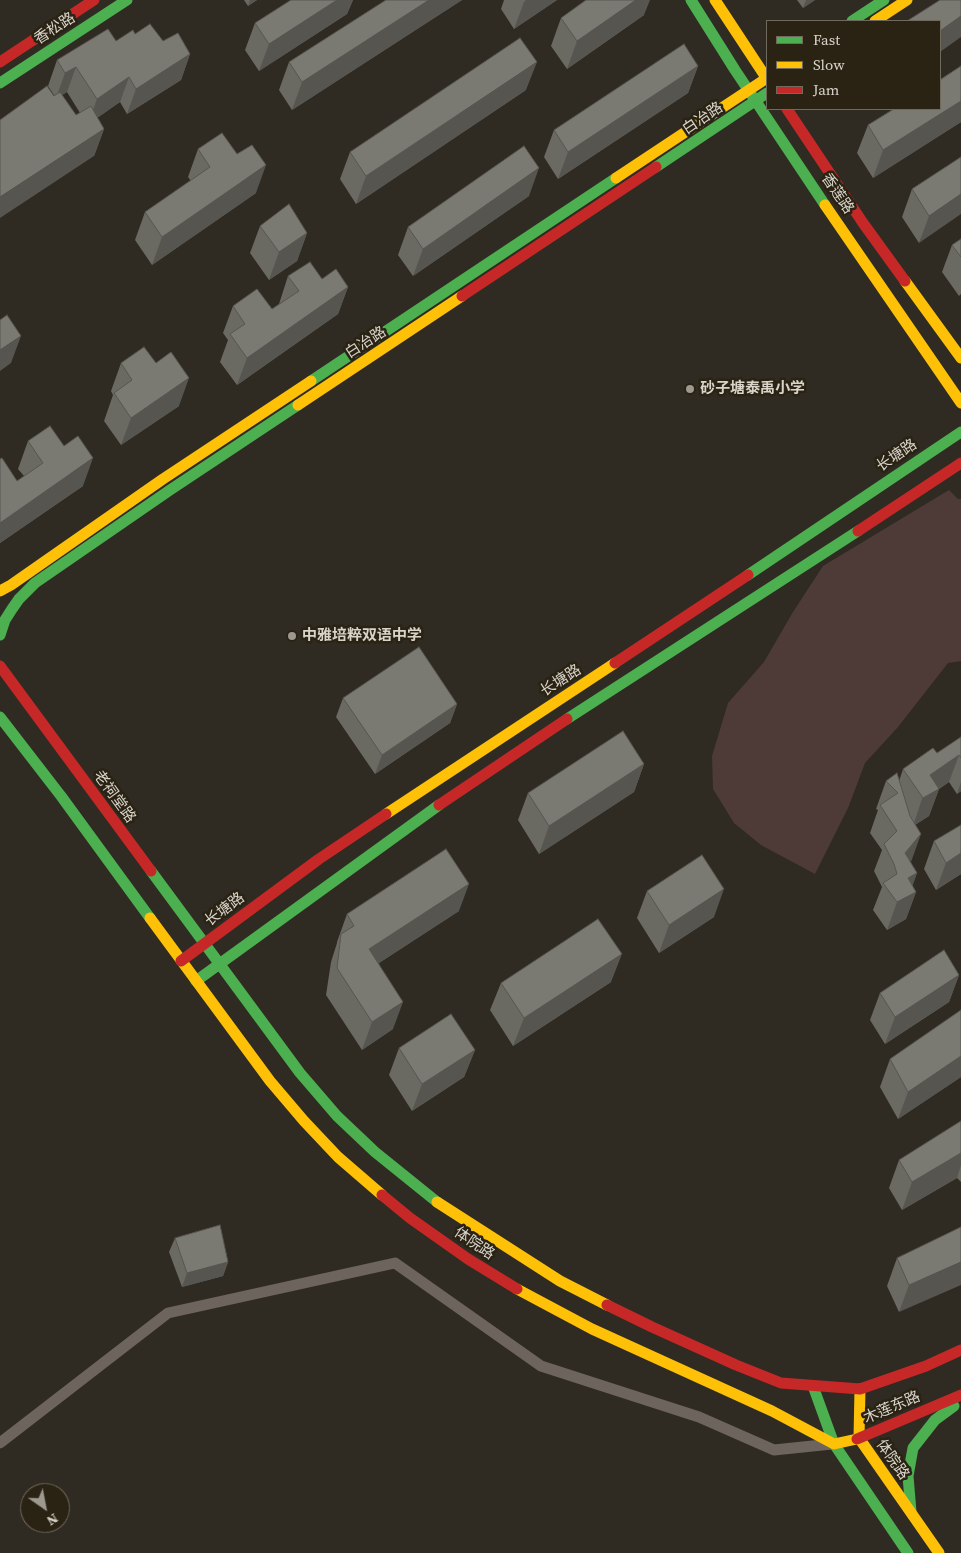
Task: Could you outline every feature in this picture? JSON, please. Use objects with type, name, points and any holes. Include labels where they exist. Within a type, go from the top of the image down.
[{"type":"main road","name":"香松路","points":[[0,62],[94,0]]},
{"type":"main road","name":"香松路","points":[[0,83],[127,0]]},
{"type":"main road","name":"香莲路","points":[[691,0],[883,291],[961,403]]},
{"type":"main road","points":[[715,0],[766,76]]},
{"type":"main road","points":[[854,20],[884,0]]},
{"type":"main road","points":[[877,20],[907,0]]},
{"type":"main road","name":"白冶路","points":[[0,591],[162,479],[766,79]]},
{"type":"main road","name":"白冶路","points":[[0,635],[5,620],[12,609],[35,583],[170,490],[766,94]]},
{"type":"main road","name":"香莲路","points":[[788,110],[864,223],[961,358]]},
{"type":"main road","name":"长塘路","points":[[181,961],[319,859],[380,817],[580,687],[961,432]]},
{"type":"main road","points":[[196,981],[462,788],[961,463]]},
{"type":"main road","name":"老祠堂路","points":[[0,666],[205,944]]},
{"type":"main road","points":[[0,717],[181,961]]},
{"type":"main road","name":"体院路","points":[[205,944],[300,1074],[336,1116],[375,1152],[435,1201],[560,1281],[736,1366],[781,1383],[860,1389],[859,1438],[939,1553]]},
{"type":"main road","name":"体院路","points":[[181,961],[270,1081],[304,1121],[366,1183],[410,1218],[468,1260],[534,1299],[679,1370],[772,1411],[834,1444]]},
{"type":"main road","name":"木莲东路","points":[[860,1389],[926,1366],[961,1350]]},
{"type":"main road","name":"体院路","points":[[813,1386],[834,1444],[908,1553]]},
{"type":"main road","name":"木莲东路","points":[[834,1444],[859,1438],[961,1395]]},
{"type":"main road","points":[[911,1512],[908,1476],[913,1448],[935,1420],[961,1400]]},
{"type":"street","points":[[0,1443],[168,1313],[395,1263],[542,1366],[699,1417],[774,1450],[834,1444]]},
{"type":"shaded area","points":[[949,490],[958,499],[961,499],[961,661],[948,663],[898,727],[865,763],[848,808],[815,874],[761,845],[734,823],[713,789],[712,756],[728,703],[764,662],[823,566]]},
{"type":"building","points":[[291,0],[337,0],[269,44],[255,23]]},
{"type":"building","points":[[386,0],[429,0],[302,82],[289,62]]},
{"type":"building","points":[[586,0],[636,0],[577,41],[561,18]]},
{"type":"building","points":[[940,0],[961,0],[961,16],[941,30],[941,20],[909,20]]},
{"type":"building","points":[[150,24],[163,41],[178,33],[190,54],[136,89],[129,77],[97,99],[76,67],[65,73],[57,60],[108,29],[116,41],[133,30],[135,34]]},
{"type":"building","points":[[520,38],[537,62],[366,176],[350,152]]},
{"type":"building","points":[[684,44],[698,66],[568,152],[554,130]]},
{"type":"building","points":[[961,66],[961,101],[883,150],[868,125],[892,110],[941,110],[941,79]]},
{"type":"building","points":[[47,86],[54,96],[60,92],[76,115],[91,106],[104,129],[0,197],[0,120]]},
{"type":"building","points":[[222,133],[237,154],[252,145],[266,165],[162,237],[145,212],[210,167],[198,149]]},
{"type":"building","points":[[524,146],[539,168],[423,249],[408,227]]},
{"type":"building","points":[[961,157],[961,194],[929,216],[912,189]]},
{"type":"building","points":[[289,204],[307,233],[279,252],[260,226]]},
{"type":"building","points":[[961,239],[961,257],[952,245]]},
{"type":"building","points":[[310,262],[322,279],[336,269],[348,287],[247,358],[230,334],[245,324],[233,306],[257,289],[272,309],[299,291],[288,276]]},
{"type":"building","points":[[7,315],[21,336],[0,350],[0,320]]},
{"type":"building","points":[[144,347],[156,363],[171,352],[189,378],[131,418],[114,393],[132,380],[121,363]]},
{"type":"building","points":[[50,426],[64,446],[78,436],[93,458],[0,523],[0,459],[2,458],[17,481],[43,463],[28,441]]},
{"type":"building","points":[[419,647],[457,704],[382,755],[343,698]]},
{"type":"building","points":[[623,731],[644,764],[549,826],[528,793]]},
{"type":"building","points":[[961,737],[961,758],[959,755],[930,775],[939,789],[923,798],[903,769],[933,748],[937,753]]},
{"type":"building","points":[[897,773],[910,816],[921,834],[905,853],[917,873],[908,878],[916,892],[897,902],[883,883],[897,874],[884,844],[897,831],[880,805],[898,793],[886,781]]},
{"type":"building","points":[[961,825],[961,853],[946,863],[934,841]]},
{"type":"building","points":[[446,849],[469,884],[369,949],[403,1002],[372,1022],[337,968],[341,934],[354,926],[347,914]]},
{"type":"building","points":[[702,855],[724,889],[669,925],[647,891]]},
{"type":"building","points":[[598,919],[622,954],[524,1018],[501,983]]},
{"type":"building","points":[[944,950],[959,975],[895,1017],[880,993]]},
{"type":"building","points":[[961,1010],[961,1056],[908,1092],[890,1059]]},
{"type":"building","points":[[451,1014],[475,1050],[422,1084],[399,1048]]},
{"type":"building","points":[[961,1121],[961,1153],[912,1182],[899,1160]]},
{"type":"building","points":[[220,1225],[228,1262],[187,1273],[175,1238]]},
{"type":"building","points":[[961,1227],[961,1262],[909,1285],[897,1258]]},
{"type":"traffic: fast","points":[[0,83],[127,0]]},
{"type":"traffic: fast","points":[[691,0],[825,205]]},
{"type":"traffic: fast","points":[[854,20],[884,0]]},
{"type":"traffic: fast","points":[[656,167],[766,94]]},
{"type":"traffic: fast","points":[[311,381],[616,178]]},
{"type":"traffic: fast","points":[[0,635],[5,620],[12,609],[35,583],[298,405]]},
{"type":"traffic: fast","points":[[748,575],[961,432]]},
{"type":"traffic: fast","points":[[567,719],[858,531]]},
{"type":"traffic: fast","points":[[0,717],[61,796],[150,918]]},
{"type":"traffic: fast","points":[[196,981],[439,805]]},
{"type":"traffic: fast","points":[[151,871],[300,1073],[337,1116],[375,1152],[437,1202]]},
{"type":"traffic: fast","points":[[813,1386],[834,1444],[908,1553]]},
{"type":"traffic: fast","points":[[911,1512],[908,1476],[913,1448],[935,1420],[954,1406]]},
{"type":"traffic: slow","points":[[715,0],[766,77]]},
{"type":"traffic: slow","points":[[877,20],[907,0]]},
{"type":"traffic: slow","points":[[616,178],[766,79]]},
{"type":"traffic: slow","points":[[825,205],[961,403]]},
{"type":"traffic: slow","points":[[905,281],[961,358]]},
{"type":"traffic: slow","points":[[298,405],[462,296]]},
{"type":"traffic: slow","points":[[0,591],[163,479],[311,381]]},
{"type":"traffic: slow","points":[[386,814],[615,663]]},
{"type":"traffic: slow","points":[[150,918],[270,1081],[338,1157],[382,1195]]},
{"type":"traffic: slow","points":[[437,1202],[560,1281],[607,1305]]},
{"type":"traffic: slow","points":[[517,1289],[592,1329],[772,1411],[834,1444],[857,1439]]},
{"type":"traffic: slow","points":[[860,1389],[859,1438],[939,1553]]},
{"type":"traffic: jam","points":[[0,62],[94,0]]},
{"type":"traffic: jam","points":[[788,110],[863,223],[905,281]]},
{"type":"traffic: jam","points":[[462,296],[656,167]]},
{"type":"traffic: jam","points":[[858,531],[961,463]]},
{"type":"traffic: jam","points":[[615,663],[748,575]]},
{"type":"traffic: jam","points":[[0,666],[151,871]]},
{"type":"traffic: jam","points":[[439,805],[567,719]]},
{"type":"traffic: jam","points":[[181,961],[319,859],[386,814]]},
{"type":"traffic: jam","points":[[382,1195],[410,1218],[468,1259],[517,1289]]},
{"type":"traffic: jam","points":[[607,1305],[736,1365],[781,1383],[860,1389],[926,1366],[961,1350]]},
{"type":"traffic: jam","points":[[857,1439],[961,1395]]},
{"type":"place","name":"砂子塘泰禹小学","points":[[690,389]]},
{"type":"place","name":"中雅培粹双语中学","points":[[292,636]]}]
